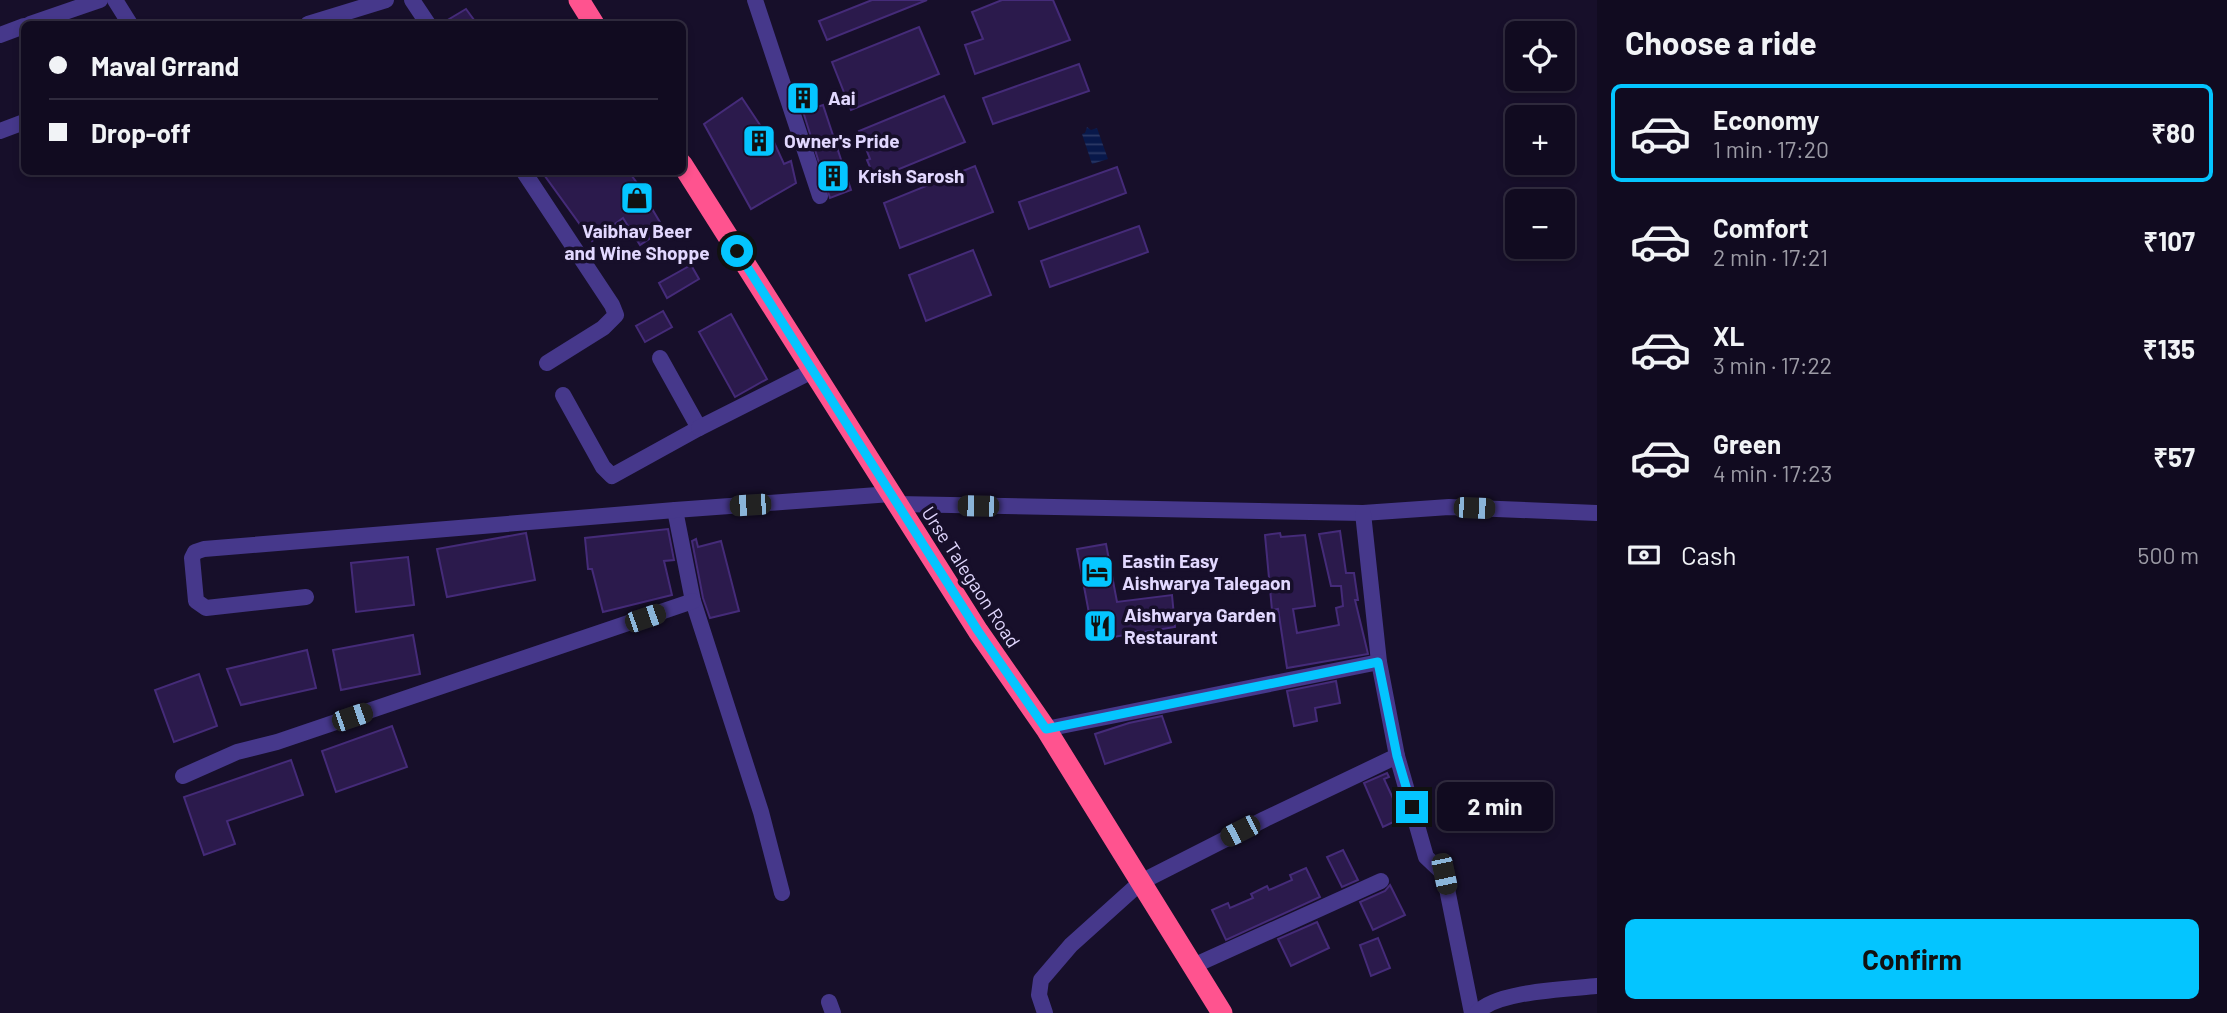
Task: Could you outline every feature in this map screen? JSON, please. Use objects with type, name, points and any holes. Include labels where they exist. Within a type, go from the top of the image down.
[{"type":"highway","points":[[581,1],[592,21]]},
{"type":"highway","name":"Urse Talegaon Road","points":[[686,170],[982,637],[1046,729],[1222,1013]]},
{"type":"street","points":[[39,21],[100,0]]},
{"type":"street","points":[[115,0],[128,21]]},
{"type":"street","points":[[318,21],[386,0]]},
{"type":"street","points":[[412,0],[426,21]]},
{"type":"street","points":[[755,0],[820,195]]},
{"type":"street","points":[[0,35],[21,27]]},
{"type":"street","points":[[0,131],[21,123]]},
{"type":"street","points":[[526,175],[616,315],[603,328],[547,363]]},
{"type":"street","points":[[660,358],[699,428]]},
{"type":"street","points":[[563,395],[603,467],[612,476],[812,371]]},
{"type":"street","points":[[306,597],[206,608],[196,601],[192,558],[195,552],[204,549],[675,510],[894,499],[1363,513],[1449,507],[1597,513]]},
{"type":"street","points":[[675,510],[692,601],[761,812],[782,893]]},
{"type":"street","points":[[1363,513],[1378,662],[1397,756],[1426,858],[1444,874],[1474,1013],[1498,1000],[1545,991],[1597,986]]},
{"type":"street","points":[[183,776],[236,752],[277,743],[692,601]]},
{"type":"street","points":[[1046,729],[1378,662]]},
{"type":"street","points":[[1045,1013],[1039,995],[1041,980],[1071,945],[1140,882],[1397,756]]},
{"type":"street","points":[[1193,966],[1381,881]]},
{"type":"shaded area","points":[[1087,127],[1091,130],[1097,128],[1108,159],[1092,164],[1082,134]]},
{"type":"building","points":[[872,0],[927,0],[827,40],[819,21]]},
{"type":"building","points":[[1002,0],[1053,0],[1070,40],[975,74],[965,45],[983,39],[972,12]]},
{"type":"building","points":[[466,9],[475,21],[446,21]]},
{"type":"building","points":[[919,27],[939,74],[851,110],[832,62]]},
{"type":"building","points":[[1079,64],[1089,91],[993,124],[983,98]]},
{"type":"building","points":[[808,88],[814,108],[823,105],[851,190],[830,198],[797,92]]},
{"type":"building","points":[[944,96],[965,142],[875,179],[859,131]]},
{"type":"building","points":[[742,98],[764,131],[768,129],[784,164],[791,161],[796,183],[751,209],[704,124]]},
{"type":"building","points":[[975,166],[993,212],[900,248],[884,203]]},
{"type":"building","points":[[1117,167],[1126,193],[1029,229],[1019,202]]},
{"type":"building","points":[[544,175],[631,175],[650,201],[648,202],[664,229],[640,245],[623,218],[592,241]]},
{"type":"building","points":[[1139,226],[1148,252],[1050,287],[1041,261]]},
{"type":"building","points":[[973,250],[991,295],[926,321],[909,275]]},
{"type":"building","points":[[691,265],[699,279],[667,298],[659,283]]},
{"type":"building","points":[[663,311],[672,327],[645,342],[636,326]]},
{"type":"building","points":[[731,314],[767,379],[735,397],[699,332]]},
{"type":"building","points":[[668,529],[674,560],[664,561],[672,595],[603,612],[592,569],[588,569],[585,538]]},
{"type":"building","points":[[1340,531],[1346,573],[1354,573],[1358,600],[1355,600],[1368,654],[1287,668],[1278,609],[1272,610],[1265,535],[1305,535],[1315,606],[1293,609],[1297,633],[1339,625],[1336,608],[1343,606],[1341,586],[1331,586],[1319,534]]},
{"type":"building","points":[[526,533],[535,580],[447,597],[437,549]]},
{"type":"building","points":[[696,539],[698,547],[721,541],[739,611],[710,618],[703,598],[692,541]]},
{"type":"building","name":"Eastin Easy Aishwarya Talegaon","points":[[1106,544],[1117,602],[1172,595],[1175,627],[1094,640],[1077,549]]},
{"type":"building","points":[[408,557],[414,605],[356,612],[351,563]]},
{"type":"building","points":[[413,635],[420,674],[341,690],[333,650]]},
{"type":"building","points":[[307,650],[316,688],[241,705],[227,669]]},
{"type":"building","points":[[199,674],[217,726],[174,742],[155,690]]},
{"type":"building","points":[[1336,681],[1340,703],[1315,708],[1317,721],[1294,726],[1287,691]]},
{"type":"building","points":[[1162,716],[1171,742],[1105,764],[1095,734]]},
{"type":"building","points":[[392,726],[407,767],[336,792],[322,751]]},
{"type":"building","points":[[291,760],[303,795],[227,821],[235,844],[204,855],[184,797]]},
{"type":"building","points":[[1387,773],[1389,777],[1384,779],[1402,818],[1383,827],[1364,783]]},
{"type":"building","points":[[1343,850],[1358,880],[1342,887],[1327,857]]},
{"type":"building","points":[[1306,868],[1320,897],[1226,940],[1212,910],[1228,903],[1230,908],[1253,898],[1251,894],[1267,886],[1269,890],[1292,880],[1290,875]]},
{"type":"building","points":[[1390,885],[1405,915],[1373,930],[1360,902],[1385,891]]},
{"type":"building","points":[[1317,922],[1329,948],[1291,966],[1278,939]]},
{"type":"building","points":[[1378,938],[1390,968],[1371,976],[1360,945]]},
{"type":"place","name":"Aai","points":[[803,98]]},
{"type":"place","name":"Owner's Pride","points":[[759,141]]},
{"type":"place","name":"Krish Sarosh","points":[[833,176]]},
{"type":"place","name":"Vaibhav Beer and Wine Shoppe","points":[[637,198]]},
{"type":"place","name":"Eastin Easy Aishwarya Talegaon","points":[[1097,572]]},
{"type":"place","name":"Aishwarya Garden Restaurant","points":[[1100,626]]},
{"type":"route","points":[[737,251],[978,631],[1046,729],[1378,662],[1397,756],[1412,807]]}]
